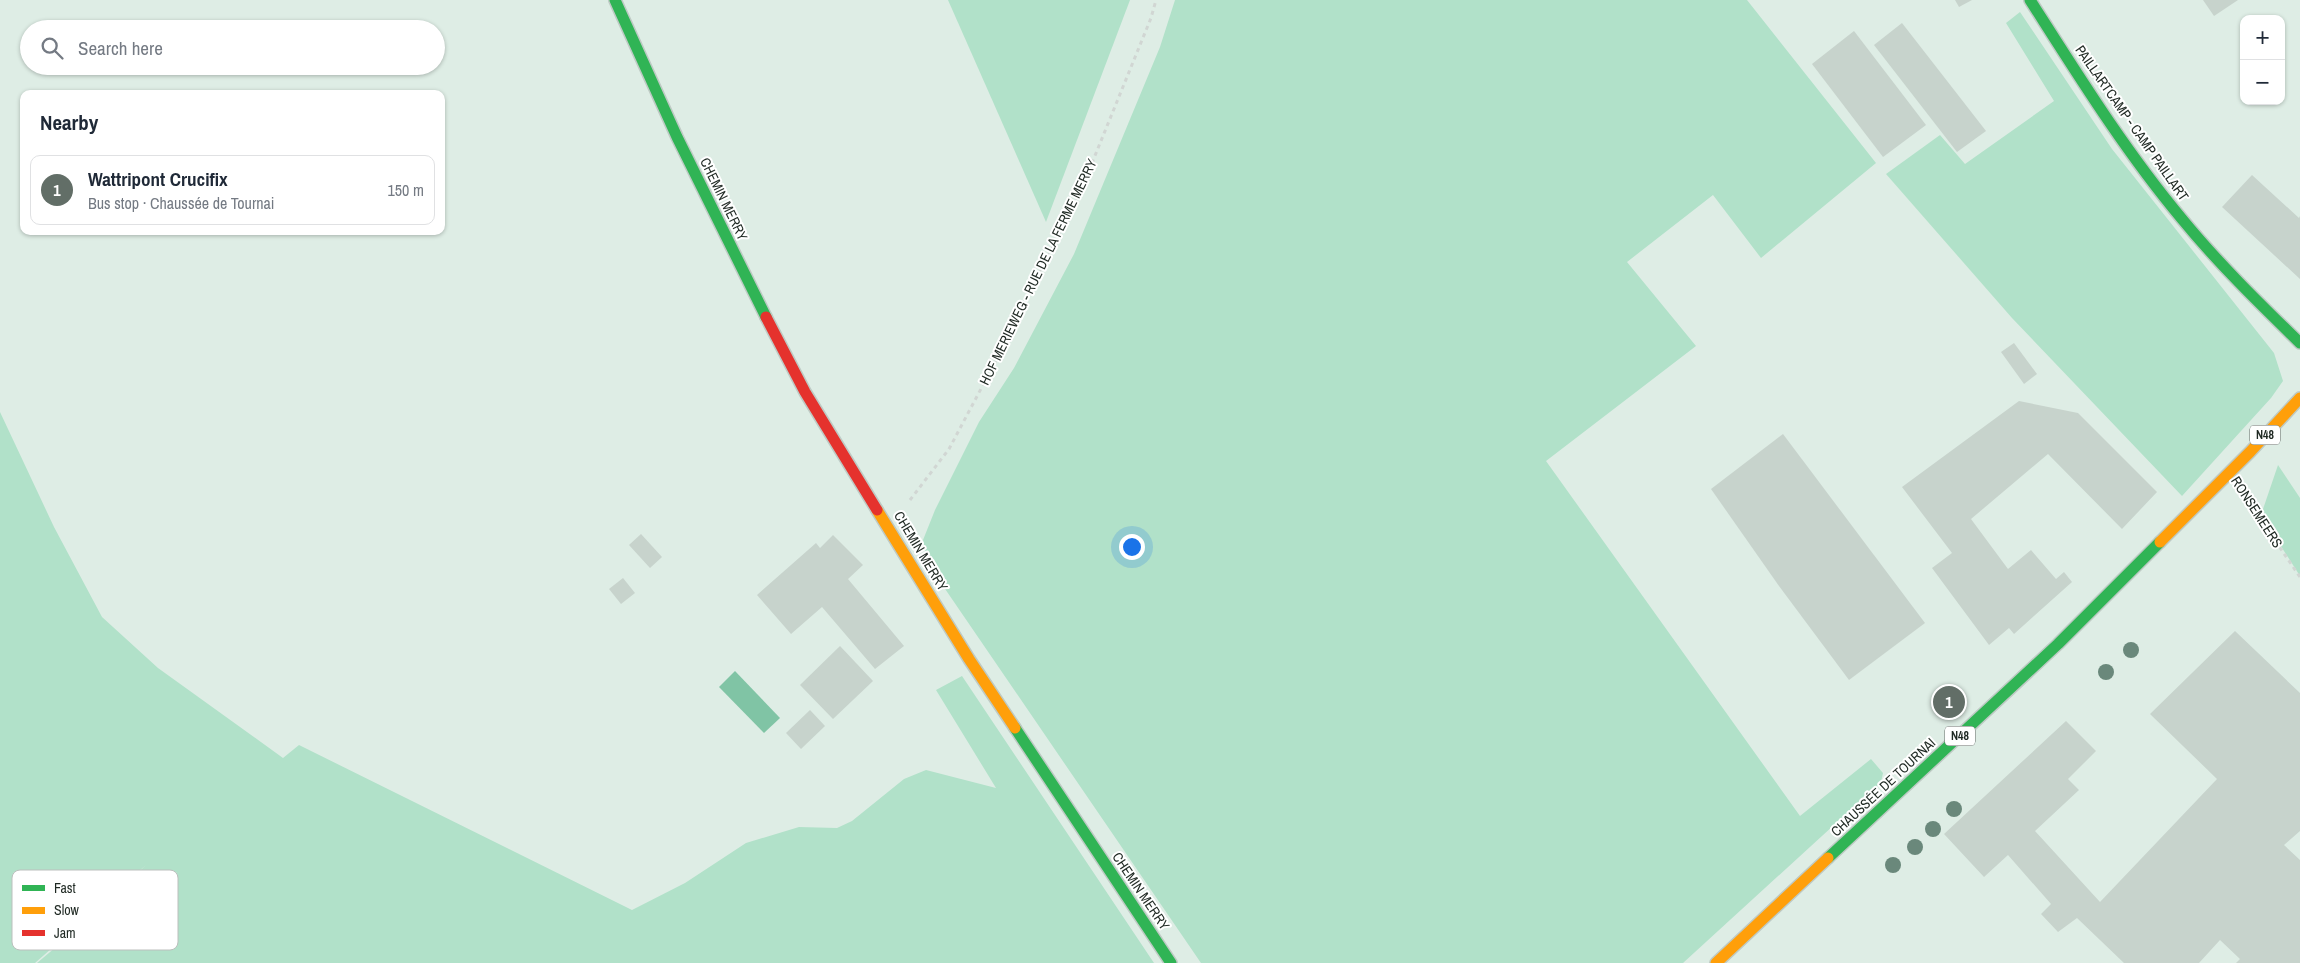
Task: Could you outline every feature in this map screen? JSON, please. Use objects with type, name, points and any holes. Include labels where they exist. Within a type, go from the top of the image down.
[{"type":"street","name":"CHEMIN MERRY","points":[[615,0],[739,264],[805,392],[969,659],[1171,963]]},
{"type":"street","name":"PAILLARTCAMP - CAMP PAILLART","points":[[2030,0],[2109,120],[2172,206],[2206,248],[2300,343]]},
{"type":"street","name":"N48","points":[[2230,472],[2300,398]]},
{"type":"street","name":"CHAUSSÉE DE TOURNAI","points":[[1716,963],[2058,644],[2230,472]]},
{"type":"path","name":"HOF MERIEWEG - RUE DE LA FERME MERRY","points":[[890,528],[949,449],[1000,353],[1081,190],[1151,18],[1156,0]]},
{"type":"path","name":"RONSEMEERS","points":[[2230,472],[2300,577]]},
{"type":"shaded area","points":[[948,0],[1130,0],[1046,222]]},
{"type":"shaded area","points":[[1175,0],[1747,0],[1876,163],[1761,258],[1713,195],[1627,262],[1696,346],[1546,461],[1800,816],[1871,759],[1883,773],[1881,782],[1683,963],[1201,963],[928,564],[923,540],[935,510],[979,422],[1014,368],[1074,254],[1160,47]]},
{"type":"shaded area","points":[[2020,12],[2112,149],[2274,353],[2283,381],[2271,398],[2182,496],[2012,318],[1886,174],[1940,135],[1965,164],[2054,101],[2006,23]]},
{"type":"shaded area","points":[[0,412],[54,527],[102,617],[158,668],[283,758],[299,745],[632,910],[685,883],[746,843],[799,827],[837,828],[852,821],[904,779],[926,770],[996,788],[936,690],[962,676],[1154,963],[37,963],[52,950],[178,950],[178,870],[141,870],[146,865],[140,870],[12,870],[12,950],[50,950],[35,963],[0,963]]},
{"type":"shaded area","points":[[2278,465],[2300,498],[2300,576],[2261,515]]},
{"type":"shaded area","points":[[735,671],[780,718],[764,733],[719,687]]},
{"type":"building","points":[[1955,0],[1972,0],[1959,7]]},
{"type":"building","points":[[2203,0],[2238,0],[2214,16]]},
{"type":"building","points":[[1902,23],[1986,131],[1957,152],[1874,45]]},
{"type":"building","points":[[1854,31],[1926,125],[1883,157],[1812,64]]},
{"type":"building","points":[[2252,175],[2299,218],[2300,216],[2300,279],[2222,207]]},
{"type":"building","points":[[2014,343],[2037,374],[2024,384],[2001,352]]},
{"type":"building","points":[[2019,401],[2078,413],[2157,492],[2122,529],[2048,454],[1971,519],[2008,569],[2031,550],[2056,579],[2064,572],[2072,582],[2014,634],[2009,628],[1989,645],[1932,568],[1952,553],[1902,487]]},
{"type":"building","points":[[1783,434],[1925,623],[1849,680],[1779,586],[1711,489]]},
{"type":"building","points":[[641,534],[662,557],[650,568],[629,545]]},
{"type":"building","points":[[833,535],[863,565],[848,579],[904,646],[875,669],[822,607],[791,634],[757,595],[816,543],[820,548]]},
{"type":"building","points":[[623,578],[635,593],[621,604],[609,589]]},
{"type":"building","points":[[2235,631],[2300,693],[2300,831],[2284,845],[2300,860],[2300,963],[2236,963],[2240,959],[2220,940],[2199,963],[2124,963],[2077,918],[2058,932],[2041,914],[2051,904],[2008,855],[1984,877],[1944,834],[2066,721],[2096,751],[2068,779],[2079,790],[2035,831],[2100,902],[2217,779],[2150,714]]},
{"type":"building","points":[[840,646],[873,681],[833,719],[800,685]]},
{"type":"building","points":[[810,710],[825,726],[801,749],[786,733]]},
{"type":"traffic: fast","points":[[615,0],[677,137],[766,317]]},
{"type":"traffic: fast","points":[[2030,0],[2103,112],[2161,193],[2224,267],[2300,343]]},
{"type":"traffic: fast","points":[[1828,858],[2058,644],[2160,542]]},
{"type":"traffic: fast","points":[[1015,728],[1171,963]]},
{"type":"traffic: slow","points":[[2160,542],[2250,452],[2300,398]]},
{"type":"traffic: slow","points":[[877,510],[969,659],[1015,728]]},
{"type":"traffic: slow","points":[[1716,963],[1828,858]]},
{"type":"traffic: jam","points":[[766,317],[805,392],[877,510]]},
{"type":"place","name":"Wattripont Crucifix","points":[[1949,702]]}]
